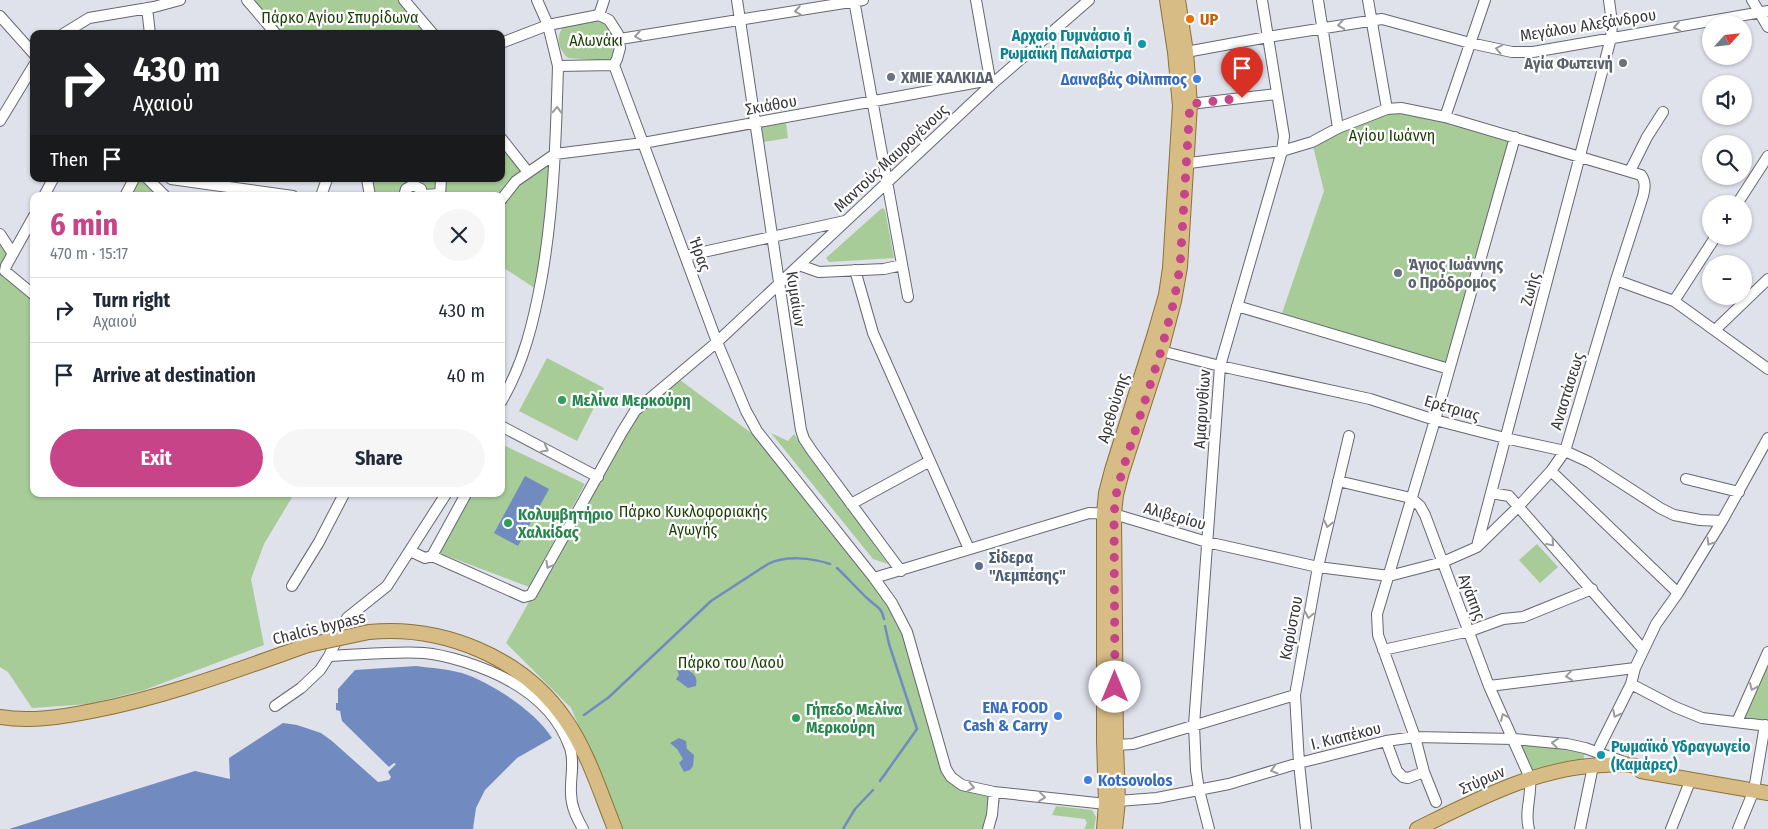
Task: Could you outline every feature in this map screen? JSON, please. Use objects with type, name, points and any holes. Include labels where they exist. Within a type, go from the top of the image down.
[{"type":"main road","name":"Αρεθούσης","points":[[1115,829],[1104,741],[1109,514],[1161,351],[1174,301],[1180,267],[1180,106],[1167,0]]},
{"type":"main road","name":"Αρεθούσης","points":[[1104,829],[1112,802],[1116,744],[1109,514],[1106,493],[1166,295],[1170,268],[1181,164],[1190,104],[1186,52],[1178,0]]},
{"type":"main road","name":"Chalcis bypass","points":[[0,717],[35,718],[66,716],[142,700],[308,645],[370,632],[399,631],[429,635],[456,641],[488,653],[524,676],[546,695],[571,728],[615,829]]},
{"type":"main road","name":"Στύρων","points":[[1417,829],[1500,790],[1530,778],[1563,769],[1624,762],[1649,772]]},
{"type":"main road","name":"Στύρων","points":[[1563,769],[1649,772],[1768,792]]},
{"type":"street","points":[[70,30],[89,18],[180,0]]},
{"type":"street","points":[[247,0],[273,30]]},
{"type":"street","points":[[404,0],[429,30]]},
{"type":"street","points":[[505,394],[517,371],[532,324],[549,231],[555,154],[558,66],[548,25],[537,0]]},
{"type":"street","points":[[599,15],[604,0]]},
{"type":"street","name":"Κυμαίων","points":[[737,0],[778,284],[804,439],[901,571]]},
{"type":"street","points":[[620,39],[857,0],[872,102],[908,297]]},
{"type":"street","points":[[976,0],[991,82]]},
{"type":"street","name":"Μαντούς Μαυρογένους","points":[[432,556],[521,596],[529,596],[534,593],[636,411],[717,342],[991,82],[1089,0]]},
{"type":"street","name":"Αμαρυνθίων","points":[[1209,829],[1196,770],[1194,725],[1220,366],[1282,151],[1284,136],[1262,0]]},
{"type":"street","points":[[1318,0],[1338,128]]},
{"type":"street","points":[[1368,0],[1386,109]]},
{"type":"street","points":[[1445,117],[1485,0]]},
{"type":"street","name":"Ζωής","points":[[1477,547],[1612,38],[1609,0]]},
{"type":"street","points":[[1752,0],[1764,12],[1768,27]]},
{"type":"street","points":[[147,8],[150,30]]},
{"type":"street","name":"Μεγάλου Αλεξάνδρου","points":[[1186,52],[1382,19],[1470,43],[1512,52],[1533,52],[1764,12]]},
{"type":"street","points":[[505,41],[548,25],[599,15],[605,17],[613,24],[620,39],[619,54],[614,65],[558,66]]},
{"type":"street","points":[[0,16],[30,50]]},
{"type":"street","name":"Ήρας","points":[[614,65],[717,342],[746,411],[757,431],[892,603],[907,632],[946,769],[951,777]]},
{"type":"street","points":[[0,121],[30,72]]},
{"type":"street","name":"Σκιάθου","points":[[555,154],[643,143],[991,82]]},
{"type":"street","points":[[1190,104],[1277,94]]},
{"type":"street","points":[[1181,164],[1282,151],[1312,142],[1338,128],[1386,109],[1401,108],[1445,117],[1630,171],[1647,137],[1663,112]]},
{"type":"street","points":[[1436,802],[1424,772],[1415,737],[1383,650],[1376,625],[1377,614],[1515,137]]},
{"type":"street","points":[[505,143],[528,172]]},
{"type":"street","points":[[505,194],[509,188],[528,172],[555,154]]},
{"type":"street","points":[[1743,195],[1768,156]]},
{"type":"street","name":"Αναστάσεως","points":[[1443,562],[1477,547],[1551,471],[1564,451],[1645,188],[1641,175],[1630,171]]},
{"type":"street","points":[[151,182],[161,192]]},
{"type":"street","points":[[216,182],[271,192]]},
{"type":"street","points":[[405,192],[406,189],[413,185],[419,187],[421,192]]},
{"type":"street","points":[[685,256],[846,220]]},
{"type":"street","points":[[30,223],[5,271],[30,292]]},
{"type":"street","points":[[0,234],[13,254]]},
{"type":"street","points":[[1674,301],[1710,245]]},
{"type":"street","points":[[799,265],[820,272],[884,269],[902,265]]},
{"type":"street","points":[[855,270],[873,333],[969,549]]},
{"type":"street","points":[[1714,330],[1768,279]]},
{"type":"street","points":[[1616,280],[1674,301],[1768,369]]},
{"type":"street","points":[[1237,306],[1449,370]]},
{"type":"street","name":"Ερέτριας","points":[[1161,351],[1370,399],[1434,420],[1564,451],[1589,462],[1674,515],[1700,520],[1722,521]]},
{"type":"street","points":[[505,430],[598,477]]},
{"type":"street","name":"Καρύστου","points":[[1306,829],[1298,763],[1295,695],[1318,567],[1349,436]]},
{"type":"street","points":[[1624,762],[1611,750],[1600,746],[1631,684],[1643,649],[1656,624],[1678,593],[1722,521],[1768,438]]},
{"type":"street","points":[[851,504],[930,461]]},
{"type":"street","points":[[1551,471],[1678,593]]},
{"type":"street","points":[[1686,479],[1739,492]]},
{"type":"street","points":[[1338,481],[1411,498]]},
{"type":"street","points":[[1491,493],[1509,496],[1643,649]]},
{"type":"street","points":[[292,586],[319,542],[342,497]]},
{"type":"street","points":[[275,706],[290,698],[310,680],[329,656],[347,618],[381,592],[444,497]]},
{"type":"street","points":[[410,551],[425,558],[432,556],[464,497]]},
{"type":"street","name":"Αγάπης","points":[[1411,498],[1420,506],[1424,515],[1490,686],[1530,778]]},
{"type":"street","name":"Αλιβερίου","points":[[874,578],[1089,513],[1109,514],[1207,542],[1318,567],[1389,576],[1443,562]]},
{"type":"street","points":[[1383,650],[1470,631],[1503,619],[1523,617],[1592,589]]},
{"type":"street","points":[[1737,722],[1765,667],[1768,652]]},
{"type":"street","points":[[329,656],[434,654],[472,665],[518,684],[541,703],[566,739],[572,758],[570,794],[572,807],[583,829]]},
{"type":"street","points":[[1490,686],[1635,668]]},
{"type":"street","points":[[1631,684],[1675,707],[1702,718],[1766,725],[1754,790],[1738,829]]},
{"type":"street","points":[[1116,744],[1133,744],[1295,695]]},
{"type":"street","name":"Ι. Κιαπέκου","points":[[951,777],[962,785],[994,792],[1112,802],[1157,798],[1229,784],[1298,763],[1386,741],[1415,737],[1514,739],[1567,744],[1585,748],[1624,762]]},
{"type":"street","points":[[1386,741],[1399,774],[1408,778],[1424,772]]},
{"type":"street","name":"Ι. Κιαπέκου","points":[[1585,748],[1600,746]]},
{"type":"street","points":[[1580,829],[1592,771]]},
{"type":"street","points":[[1529,829],[1527,814],[1531,788],[1530,778]]},
{"type":"street","points":[[1671,829],[1691,779]]},
{"type":"street","points":[[988,829],[992,815],[994,792]]},
{"type":"green space","name":"Πάρκο Αγίου Σπυρίδωνα","points":[[247,0],[404,0],[430,30],[273,30]]},
{"type":"green space","name":"Αλωνάκι","points":[[594,19],[605,20],[618,39],[615,58],[608,61],[568,58],[562,51],[559,43],[561,30],[564,26]]},
{"type":"green space","name":"Αγίου Ιωάννη","points":[[1387,109],[1515,137],[1449,369],[1280,319],[1324,191],[1312,142]]},
{"type":"green space","points":[[786,123],[788,138],[764,142],[761,127]]},
{"type":"green space","points":[[505,143],[527,172],[555,154],[539,291],[505,269],[505,192],[369,192],[368,182],[505,182]]},
{"type":"green space","points":[[132,182],[151,182],[161,192],[127,192]]},
{"type":"green space","points":[[882,208],[885,210],[894,258],[829,262],[826,258]]},
{"type":"green space","points":[[0,234],[13,254],[6,266],[30,291],[30,497],[292,497],[264,544],[251,579],[264,645],[144,690],[89,704],[32,708],[8,672],[0,667]]},
{"type":"green space","name":"Μελίνα Μερκούρη","points":[[547,358],[604,388],[577,441],[519,411]]},
{"type":"green space","name":"Πάρκο του Λαού","points":[[676,377],[770,447],[874,578],[907,632],[946,769],[962,785],[1000,800],[993,829],[623,829],[571,708],[506,643],[635,411]]},
{"type":"green space","points":[[771,433],[788,441],[794,434],[888,564],[873,559]]},
{"type":"green space","name":"Κολυμβητήριο Χαλκίδας","points":[[505,446],[585,484],[529,587],[434,551],[466,497],[505,497]]},
{"type":"green space","points":[[1537,544],[1558,567],[1540,583],[1519,560]]},
{"type":"green space","points":[[1762,666],[1768,668],[1768,726],[1737,722]]},
{"type":"green space","points":[[1514,739],[1585,748],[1583,765],[1530,778]]},
{"type":"green space","points":[[1056,806],[1092,810],[1096,817],[1094,829],[1084,829],[1087,823],[1085,819],[1052,815]]},
{"type":"water","points":[[525,476],[549,489],[518,546],[494,533]]},
{"type":"water","points":[[416,666],[462,673],[486,684],[524,708],[552,738],[517,758],[485,790],[476,808],[473,829],[9,829],[195,771],[230,779],[229,758],[283,723],[297,725],[321,733],[378,782],[389,780],[391,777],[388,772],[396,764],[394,763],[389,767],[342,721],[340,711],[336,710],[338,689],[355,670]]},
{"type":"water","points":[[685,669],[695,675],[696,686],[688,688],[676,679],[679,675],[677,670]]},
{"type":"water","points":[[679,738],[686,741],[687,749],[694,755],[693,766],[690,770],[684,772],[679,763],[683,759],[677,749],[670,743]]},
{"type":"waterway","points":[[584,715],[609,697],[711,601],[768,564],[791,558],[815,560],[830,564]]},
{"type":"waterway","points":[[837,568],[880,609],[884,619]]},
{"type":"waterway","points":[[880,781],[917,729],[889,644],[885,626]]},
{"type":"waterway","points":[[843,829],[855,809],[873,790]]},
{"type":"place","name":"UP","points":[[1190,19]]},
{"type":"place","name":"Αρχαίο Γυμνάσιο ή Ρωμαϊκή Παλαίστρα","points":[[1142,44]]},
{"type":"place","name":"Αγία Φωτεινή","points":[[1623,63]]},
{"type":"place","name":"ΧΜΙΕ ΧΑΛΚΙΔΑ","points":[[891,77]]},
{"type":"place","name":"Δαιναβάς Φίλιππος","points":[[1197,79]]},
{"type":"place","name":"Άγιος Ιωάννης ο Πρόδρομος","points":[[1398,273]]},
{"type":"place","name":"Μελίνα Μερκούρη","points":[[562,400]]},
{"type":"place","name":"Κολυμβητήριο Χαλκίδας","points":[[508,523]]},
{"type":"place","name":"Σίδερα \"Λεμπέσης\"","points":[[979,566]]},
{"type":"place","name":"ENA FOOD Cash & Carry","points":[[1058,716]]},
{"type":"place","name":"Γήπεδο Μελίνα Μερκούρη","points":[[796,718]]},
{"type":"place","name":"Ρωμαϊκό Υδραγωγείο (Καμάρες)","points":[[1601,755]]},
{"type":"place","name":"Kotsovolos","points":[[1088,780]]},
{"type":"route","points":[[1115,687],[1114,514],[1116,495],[1161,351],[1174,301],[1180,267],[1190,104],[1242,98]]},
{"type":"park label","name":"Πάρκο Κυκλοφοριακής Αγωγής","points":[[693,520]]}]
